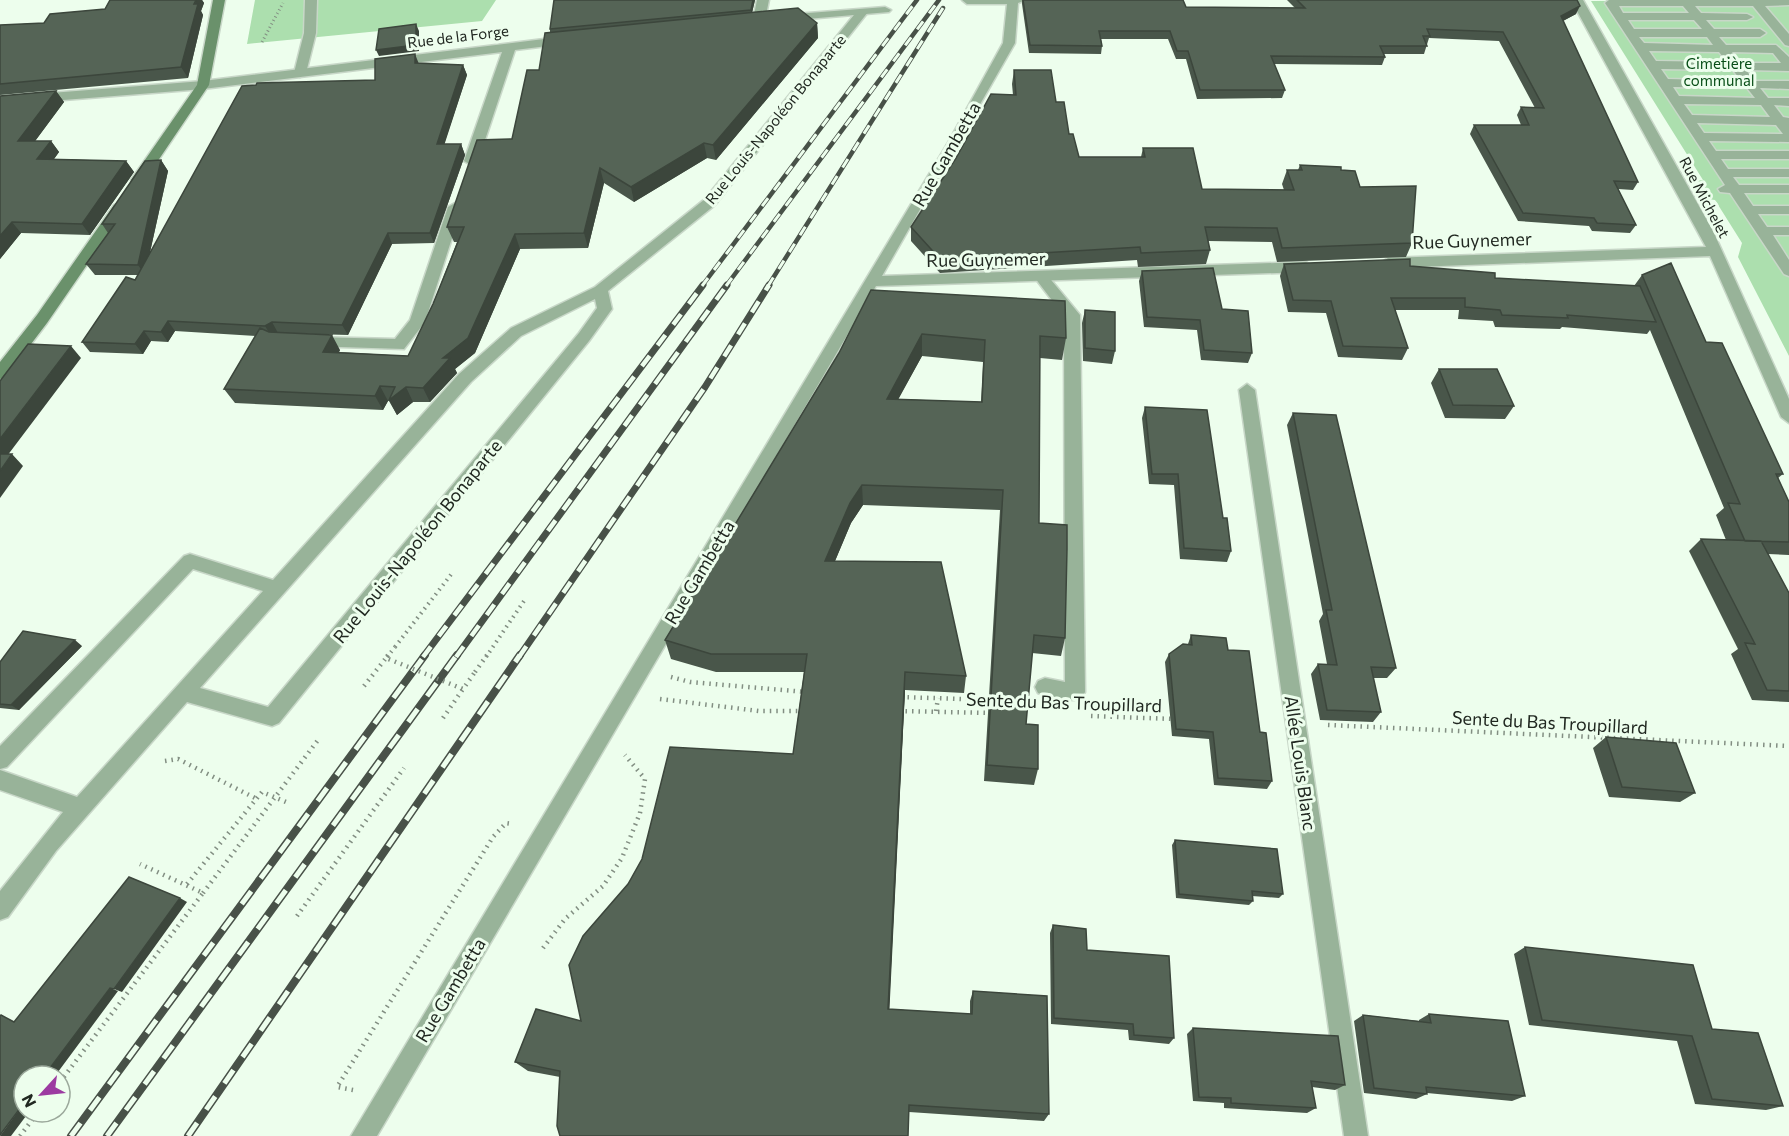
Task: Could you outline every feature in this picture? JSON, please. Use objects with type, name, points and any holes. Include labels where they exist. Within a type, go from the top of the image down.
[{"type":"street","points":[[0,373],[42,319],[203,85],[219,0]]},
{"type":"street","points":[[300,73],[310,33],[311,0]]},
{"type":"street","points":[[763,0],[753,21],[885,10]]},
{"type":"street","points":[[967,2],[1020,0]]},
{"type":"street","name":"Rue Michelet","points":[[1577,0],[1715,251],[1789,417]]},
{"type":"street","name":"Rue Gambetta","points":[[363,1136],[955,141],[1009,44],[1013,1]]},
{"type":"street","points":[[1787,5],[1611,3],[1722,173],[1728,189],[1783,254],[1789,271]]},
{"type":"street","points":[[1687,3],[1751,85],[1784,121],[1789,135],[1699,137]]},
{"type":"street","points":[[1757,3],[1789,42]]},
{"type":"street","name":"Rue Louis-Napoléon Bonaparte","points":[[0,909],[48,844],[186,693],[276,588],[465,378],[516,332],[600,290],[710,202],[862,12]]},
{"type":"street","points":[[1620,16],[1747,17]]},
{"type":"street","points":[[1631,33],[1760,33]]},
{"type":"street","name":"Rue de la Forge","points":[[0,101],[203,85],[584,38]]},
{"type":"street","points":[[467,174],[510,46]]},
{"type":"street","points":[[1640,47],[1776,50],[1789,66]]},
{"type":"street","points":[[1652,65],[1789,66]]},
{"type":"street","points":[[1664,83],[1789,85]]},
{"type":"street","points":[[1675,100],[1789,102]]},
{"type":"street","points":[[1687,119],[1784,121]]},
{"type":"street","points":[[1710,155],[1789,155]]},
{"type":"street","points":[[1722,173],[1789,173]]},
{"type":"street","points":[[1728,189],[1789,189]]},
{"type":"street","points":[[300,341],[399,345],[417,321],[459,196]]},
{"type":"street","points":[[1747,210],[1789,210]]},
{"type":"street","points":[[1762,231],[1789,231]]},
{"type":"street","name":"Rue Guynemer","points":[[1376,264],[1715,251]]},
{"type":"street","name":"Rue Guynemer","points":[[870,281],[1042,278],[1317,266]]},
{"type":"street","points":[[1042,278],[1072,315],[1075,692],[1045,687]]},
{"type":"street","name":"Rue Louis-Napoléon Bonaparte","points":[[186,693],[272,717],[584,337],[605,309],[600,290]]},
{"type":"street","name":"Allée Louis Blanc","points":[[1247,390],[1356,1136]]},
{"type":"street","points":[[0,760],[190,561],[276,588]]},
{"type":"street","points":[[0,780],[80,808]]},
{"type":"path","points":[[262,42],[285,0]]},
{"type":"path","points":[[364,686],[453,572]]},
{"type":"path","points":[[443,718],[526,598]]},
{"type":"path","points":[[386,658],[463,689]]},
{"type":"path","points":[[641,670],[690,682],[810,692]]},
{"type":"path","points":[[626,694],[759,711],[806,711]]},
{"type":"path","points":[[898,697],[999,700]]},
{"type":"path","points":[[936,711],[938,698]]},
{"type":"path","points":[[978,699],[978,712]]},
{"type":"path","name":"Sente du Bas Troupillard","points":[[889,711],[1002,713]]},
{"type":"path","name":"Sente du Bas Troupillard","points":[[1084,716],[1178,720]]},
{"type":"path","name":"Sente du Bas Troupillard","points":[[1294,724],[1789,746]]},
{"type":"path","points":[[72,1066],[318,740]]},
{"type":"path","points":[[543,948],[564,919],[591,898],[618,867],[634,837],[644,801],[645,779],[622,752],[625,746]]},
{"type":"path","points":[[157,764],[178,759],[259,800]]},
{"type":"path","points":[[297,916],[404,768]]},
{"type":"path","points":[[187,884],[262,792],[286,802]]},
{"type":"path","points":[[337,1087],[493,837]]},
{"type":"path","points":[[140,864],[203,893]]},
{"type":"green space","points":[[255,0],[496,0],[482,21],[247,44]]},
{"type":"green space","name":"Cimetière communal","points":[[1789,0],[1789,356],[1738,257],[1742,243],[1715,200],[1707,199],[1695,181],[1703,180],[1591,1]]},
{"type":"building","points":[[110,0],[196,0],[194,4],[198,4],[181,67],[0,84],[0,25],[44,23],[50,14],[105,9]]},
{"type":"building","points":[[554,0],[753,0],[751,10],[550,29]]},
{"type":"building","points":[[1023,0],[1183,0],[1186,7],[1305,8],[1297,0],[1577,0],[1580,6],[1561,16],[1638,182],[1614,181],[1636,225],[1597,223],[1594,218],[1523,213],[1474,125],[1529,125],[1521,107],[1544,108],[1503,32],[1427,29],[1430,36],[1423,36],[1427,46],[1380,46],[1385,57],[1271,56],[1285,90],[1200,90],[1188,51],[1177,51],[1170,31],[1099,31],[1102,46],[1030,45]]},
{"type":"building","points":[[798,8],[817,23],[713,145],[704,143],[631,187],[600,168],[584,233],[515,234],[468,338],[443,358],[450,358],[423,388],[406,387],[389,400],[395,387],[380,386],[375,396],[224,389],[260,328],[269,332],[332,335],[323,352],[408,356],[433,304],[464,227],[447,227],[477,140],[512,139],[527,70],[539,70],[545,33]]},
{"type":"building","points":[[416,24],[416,45],[376,50],[379,29]]},
{"type":"building","points":[[415,54],[415,63],[463,65],[437,144],[461,144],[430,233],[388,233],[342,325],[272,322],[265,326],[168,321],[161,332],[144,331],[135,344],[82,342],[126,277],[135,280],[242,86],[257,83],[375,80],[375,59]]},
{"type":"building","points":[[1014,70],[1051,70],[1056,102],[1064,102],[1069,134],[1073,134],[1079,157],[1145,157],[1143,148],[1193,148],[1202,189],[1294,190],[1287,170],[1302,170],[1300,165],[1341,167],[1341,170],[1355,171],[1360,187],[1416,186],[1412,243],[1282,248],[1277,228],[1205,227],[1210,250],[1141,253],[1140,247],[940,259],[911,227],[956,158],[991,94],[1016,95]]},
{"type":"building","points":[[56,91],[18,141],[51,141],[37,159],[126,161],[82,224],[12,222],[0,236],[0,96]]},
{"type":"building","points":[[161,160],[138,265],[86,264],[115,224],[102,224],[145,161]]},
{"type":"building","points":[[1410,259],[1410,266],[1495,273],[1495,278],[1640,286],[1656,322],[1567,315],[1568,318],[1502,315],[1500,310],[1465,307],[1465,298],[1391,298],[1408,348],[1343,346],[1331,301],[1293,300],[1284,264]]},
{"type":"building","points":[[1671,263],[1706,342],[1722,343],[1783,474],[1776,474],[1789,502],[1789,542],[1745,541],[1728,503],[1740,504],[1642,275]]},
{"type":"building","points":[[1213,268],[1222,309],[1248,311],[1252,353],[1204,350],[1200,320],[1147,317],[1142,271]]},
{"type":"building","points":[[871,290],[1065,301],[1066,338],[1040,336],[1039,523],[1067,525],[1067,549],[1065,638],[1034,635],[1026,724],[1038,725],[1038,769],[987,765],[1003,490],[862,485],[850,503],[825,561],[941,562],[966,676],[905,672],[888,1009],[972,1014],[973,991],[1047,996],[1049,1114],[909,1105],[908,1136],[560,1136],[557,1126],[560,1071],[515,1062],[536,1009],[581,1021],[569,965],[583,936],[628,884],[642,859],[670,747],[793,754],[807,654],[711,654],[665,640],[839,353]],"holes":[[[922,334],[985,340],[982,402],[887,399]]]},
{"type":"building","points":[[1085,310],[1115,312],[1115,351],[1085,348]]},
{"type":"building","points":[[28,344],[71,346],[0,439],[0,381]]},
{"type":"building","points":[[1439,369],[1497,369],[1514,406],[1453,405]]},
{"type":"building","points":[[1145,407],[1207,410],[1223,518],[1227,518],[1231,551],[1184,548],[1178,474],[1152,474]]},
{"type":"building","points":[[1293,413],[1336,415],[1396,668],[1371,667],[1381,712],[1327,710],[1318,664],[1337,665],[1326,610],[1332,610]]},
{"type":"building","points":[[0,454],[12,454],[0,471]]},
{"type":"building","points":[[1701,539],[1761,541],[1789,593],[1789,691],[1767,690],[1745,643],[1755,644]]},
{"type":"building","points":[[23,631],[75,640],[11,705],[0,704],[0,662]]},
{"type":"building","points":[[1191,635],[1226,638],[1228,650],[1249,651],[1260,732],[1266,733],[1272,781],[1218,778],[1213,732],[1176,729],[1169,654],[1183,644],[1192,645]]},
{"type":"building","points":[[1606,737],[1676,743],[1695,793],[1622,787]]},
{"type":"building","points":[[1175,840],[1277,849],[1283,894],[1252,891],[1253,901],[1179,894]]},
{"type":"building","points":[[129,877],[180,898],[114,989],[110,988],[53,1064],[12,1064],[12,1119],[0,1135],[0,1016],[14,1022]]},
{"type":"building","points":[[1053,925],[1086,929],[1087,950],[1169,956],[1174,1038],[1134,1035],[1133,1024],[1054,1018]]},
{"type":"building","points":[[1525,947],[1693,965],[1712,1029],[1758,1033],[1783,1106],[1712,1099],[1692,1036],[1542,1020]]},
{"type":"building","points":[[1429,1014],[1508,1021],[1525,1096],[1426,1087],[1427,1094],[1374,1088],[1363,1015],[1431,1023]]},
{"type":"building","points":[[1193,1028],[1338,1036],[1345,1085],[1311,1081],[1316,1108],[1231,1103],[1231,1098],[1199,1097]]},
{"type":"railway","points":[[702,286],[917,0]]},
{"type":"railway","points":[[726,286],[939,0]]},
{"type":"railway","points":[[768,286],[943,8]]},
{"type":"railway","points":[[423,657],[703,285]]},
{"type":"railway","points":[[456,657],[727,285]]},
{"type":"railway","points":[[519,657],[705,387],[769,285]]},
{"type":"railway","points":[[71,1136],[425,655]]},
{"type":"railway","points":[[107,1136],[457,655]]},
{"type":"railway","points":[[188,1136],[520,655]]}]
